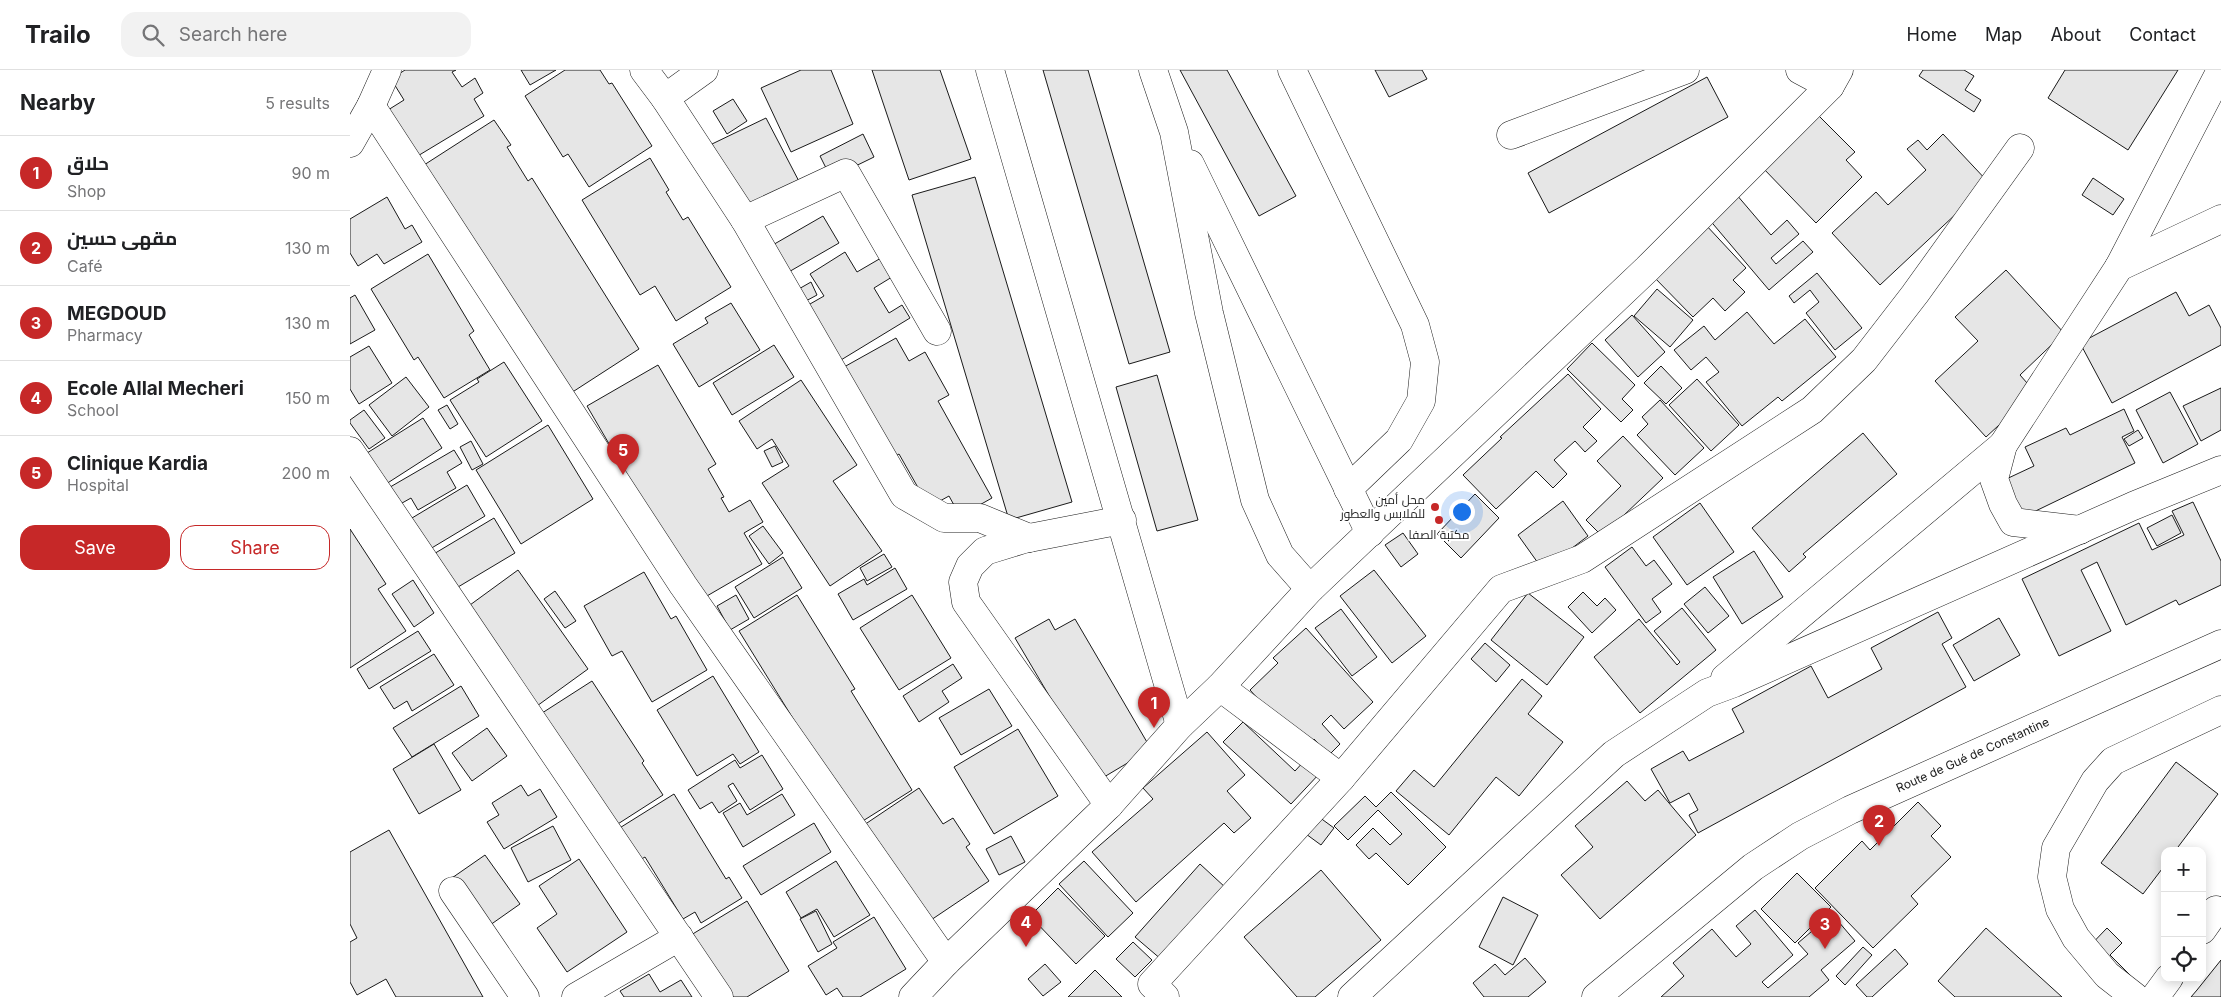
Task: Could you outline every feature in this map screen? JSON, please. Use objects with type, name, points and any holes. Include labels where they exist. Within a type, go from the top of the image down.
[{"type":"street","points":[[350,143],[372,106],[387,70]]},
{"type":"street","points":[[644,70],[672,86],[745,220],[904,495],[944,518],[980,518],[1029,538]]},
{"type":"street","points":[[672,86],[704,70]]},
{"type":"street","points":[[990,70],[1180,725]]},
{"type":"street","points":[[1153,70],[1174,132],[1370,533]]},
{"type":"street","points":[[1292,70],[1415,325],[1425,362],[1421,401],[1399,440],[1348,489]]},
{"type":"street","points":[[1511,135],[1685,70]]},
{"type":"street","points":[[1800,70],[1835,78]]},
{"type":"street","points":[[1352,997],[1614,754],[1707,693],[2003,445],[2119,267],[2221,70]]},
{"type":"street","points":[[914,997],[946,962],[1109,805],[1180,725],[1220,687],[1310,589],[1647,269],[1835,78]]},
{"type":"street","points":[[372,106],[683,585],[946,962]]},
{"type":"street","points":[[1174,132],[1209,313],[1255,500],[1280,555],[1310,589]]},
{"type":"street","points":[[1165,997],[1152,984],[1341,778],[1501,589],[1582,559],[1812,410],[1864,360],[1915,294],[2020,148]]},
{"type":"street","points":[[745,220],[846,173],[937,331]]},
{"type":"street","points":[[2119,267],[2221,219]]},
{"type":"street","points":[[2003,445],[1994,479],[2003,504],[2013,522],[2080,530]]},
{"type":"street","points":[[350,451],[720,997]]},
{"type":"street","points":[[1707,693],[1734,683],[2080,530],[2221,470]]},
{"type":"street","points":[[1109,805],[966,602],[963,582],[970,566],[985,550],[1029,538],[1122,520]]},
{"type":"street","name":"Route de Gué de Constantine","points":[[1596,997],[1753,866],[1800,836],[1850,810],[2221,644]]},
{"type":"street","points":[[1220,687],[1341,778]]},
{"type":"street","points":[[2135,997],[2107,975],[2076,938],[2060,909],[2052,877],[2056,848],[2095,781],[2113,761],[2221,710]]},
{"type":"street","points":[[453,891],[525,997]]},
{"type":"street","points":[[576,997],[679,937]]},
{"type":"street","points":[[2155,997],[2165,982]]},
{"type":"building","points":[[405,70],[456,70],[452,72],[462,87],[475,78],[483,93],[474,99],[484,116],[416,157],[388,110],[404,100],[391,79]]},
{"type":"building","points":[[521,70],[556,70],[530,85]]},
{"type":"building","points":[[565,70],[600,70],[609,84],[612,83],[652,146],[589,187],[568,154],[563,157],[525,96]]},
{"type":"building","points":[[801,70],[831,70],[853,124],[791,152],[761,88]]},
{"type":"building","points":[[872,70],[940,70],[971,159],[909,180]]},
{"type":"building","points":[[1043,70],[1088,70],[1170,352],[1129,364]]},
{"type":"building","points":[[1180,70],[1227,70],[1296,196],[1259,216]]},
{"type":"building","points":[[1375,70],[1422,70],[1427,79],[1389,97]]},
{"type":"building","points":[[1923,70],[1964,70],[1974,76],[1965,90],[1981,100],[1974,112],[1919,76]]},
{"type":"building","points":[[2065,70],[2178,70],[2128,150],[2048,98]]},
{"type":"building","points":[[1707,77],[1728,117],[1549,213],[1528,173]]},
{"type":"building","points":[[733,99],[747,121],[727,134],[713,111]]},
{"type":"building","points":[[1816,113],[1855,152],[1846,160],[1862,177],[1816,223],[1762,167]]},
{"type":"building","points":[[766,118],[803,189],[746,216],[712,144]]},
{"type":"building","points":[[494,120],[511,145],[507,147],[528,181],[532,178],[639,349],[571,393],[424,165]]},
{"type":"building","points":[[863,134],[874,157],[831,178],[820,156]]},
{"type":"building","points":[[1943,134],[1989,183],[1880,285],[1832,233],[1876,192],[1888,205],[1926,170],[1907,149],[1918,140],[1927,150]]},
{"type":"building","points":[[650,158],[669,190],[666,192],[683,220],[688,217],[731,287],[676,321],[655,286],[640,295],[582,200]]},
{"type":"building","points":[[975,177],[1072,502],[1009,520],[912,195]]},
{"type":"building","points":[[2093,178],[2124,199],[2113,215],[2082,195]]},
{"type":"building","points":[[1736,194],[1771,235],[1787,220],[1799,234],[1771,258],[1776,264],[1803,241],[1813,252],[1769,290],[1708,218]]},
{"type":"building","points":[[387,197],[405,229],[412,225],[422,242],[384,264],[377,254],[358,266],[350,253],[350,219]]},
{"type":"building","points":[[823,216],[839,243],[780,277],[764,250]]},
{"type":"building","points":[[1705,224],[1746,268],[1733,280],[1745,292],[1725,311],[1713,298],[1693,317],[1652,275]]},
{"type":"building","points":[[845,252],[857,272],[881,258],[892,277],[874,288],[889,313],[902,305],[910,318],[836,363],[803,308],[824,296],[810,274]]},
{"type":"building","points":[[428,254],[474,331],[469,335],[490,370],[444,398],[418,357],[414,360],[371,289]]},
{"type":"building","points":[[2006,270],[2064,333],[2020,375],[2035,392],[1986,437],[1935,381],[1978,341],[1955,317]]},
{"type":"building","points":[[1817,273],[1862,328],[1835,350],[1806,313],[1819,302],[1810,290],[1794,303],[1789,296]]},
{"type":"building","points":[[811,282],[817,295],[804,302],[797,290]]},
{"type":"building","points":[[1657,289],[1693,320],[1670,347],[1634,316]]},
{"type":"building","points":[[2176,292],[2189,316],[2209,305],[2221,328],[2221,345],[2112,403],[2080,343]]},
{"type":"building","points":[[355,295],[375,330],[350,344],[350,298]]},
{"type":"building","points":[[731,303],[760,350],[699,387],[673,344],[708,323],[705,318]]},
{"type":"building","points":[[1747,312],[1774,344],[1805,319],[1836,357],[1782,401],[1778,397],[1742,426],[1706,382],[1719,372],[1706,357],[1691,370],[1674,350],[1704,326],[1715,340]]},
{"type":"building","points":[[1632,315],[1665,352],[1638,377],[1605,340]]},
{"type":"building","points":[[896,338],[909,361],[925,352],[949,395],[938,401],[992,498],[960,516],[949,496],[929,507],[899,454],[894,457],[844,367]]},
{"type":"building","points":[[1592,343],[1635,385],[1622,399],[1633,410],[1621,422],[1567,369]]},
{"type":"building","points":[[774,345],[794,377],[732,415],[713,383]]},
{"type":"building","points":[[369,346],[392,383],[359,404],[350,389],[350,357]]},
{"type":"building","points":[[504,362],[542,421],[486,457],[450,400],[479,382],[477,379]]},
{"type":"building","points":[[658,365],[716,464],[708,469],[724,497],[721,498],[729,512],[750,500],[763,522],[744,533],[762,564],[700,600],[587,406]]},
{"type":"building","points":[[1661,366],[1682,388],[1666,404],[1644,383]]},
{"type":"building","points":[[1568,374],[1601,409],[1583,427],[1597,441],[1585,452],[1575,441],[1554,460],[1567,474],[1553,488],[1536,471],[1496,509],[1463,475],[1502,438],[1500,437]]},
{"type":"building","points":[[1157,375],[1198,520],[1157,531],[1116,387]]},
{"type":"building","points":[[406,377],[429,407],[392,436],[369,405]]},
{"type":"building","points":[[1697,379],[1739,425],[1711,451],[1669,405]]},
{"type":"building","points":[[801,380],[857,465],[833,481],[882,551],[830,586],[762,483],[789,466],[772,439],[757,449],[739,421]]},
{"type":"building","points":[[2221,388],[2221,430],[2201,441],[2183,406]]},
{"type":"building","points":[[2170,392],[2198,444],[2163,463],[2136,410]]},
{"type":"building","points":[[1660,400],[1704,448],[1675,475],[1637,435],[1648,424],[1642,417]]},
{"type":"building","points":[[447,405],[458,424],[450,429],[438,410]]},
{"type":"building","points":[[2124,409],[2134,431],[2122,437],[2135,463],[2019,519],[2002,481],[2034,466],[2025,447],[2066,428],[2070,435]]},
{"type":"building","points":[[364,410],[385,438],[369,449],[350,423],[350,420]]},
{"type":"building","points":[[423,418],[442,448],[386,484],[367,453]]},
{"type":"building","points":[[548,425],[593,499],[521,544],[476,470]]},
{"type":"building","points":[[2138,430],[2143,438],[2129,446],[2124,439]]},
{"type":"building","points":[[1863,433],[1897,474],[1803,554],[1806,557],[1789,572],[1752,528]]},
{"type":"building","points":[[1623,436],[1663,478],[1602,536],[1586,520],[1621,486],[1597,461]]},
{"type":"building","points":[[471,441],[483,464],[472,470],[460,447]]},
{"type":"building","points":[[775,446],[783,462],[772,467],[764,451]]},
{"type":"building","points":[[454,450],[462,463],[447,472],[456,488],[418,510],[411,498],[395,507],[385,490]]},
{"type":"building","points":[[467,485],[485,516],[420,555],[402,524]]},
{"type":"building","points":[[1475,494],[1499,518],[1461,558],[1437,534]]},
{"type":"building","points":[[1563,501],[1588,536],[1543,570],[1518,535]]},
{"type":"building","points":[[2193,502],[2221,561],[2221,585],[2179,605],[2176,600],[2126,625],[2097,562],[2081,570],[2111,631],[2059,656],[2022,579],[2139,523],[2152,550],[2184,535],[2172,511]]},
{"type":"building","points":[[1700,503],[1734,552],[1687,585],[1653,537]]},
{"type":"building","points":[[2172,515],[2181,533],[2157,546],[2147,528]]},
{"type":"building","points":[[494,518],[515,553],[448,593],[427,558]]},
{"type":"building","points":[[763,526],[783,553],[769,564],[749,536]]},
{"type":"building","points":[[350,529],[386,584],[378,589],[406,631],[350,668]]},
{"type":"building","points":[[1403,533],[1418,554],[1401,567],[1385,545]]},
{"type":"building","points":[[1632,547],[1646,566],[1654,560],[1672,584],[1652,599],[1661,612],[1646,623],[1605,567]]},
{"type":"building","points":[[1754,551],[1783,597],[1742,624],[1713,577]]},
{"type":"building","points":[[884,554],[892,567],[867,581],[860,568]]},
{"type":"building","points":[[783,557],[802,588],[754,618],[735,587]]},
{"type":"building","points":[[895,568],[907,589],[853,620],[838,594],[864,579],[867,585]]},
{"type":"building","points":[[518,570],[588,669],[530,711],[459,613]]},
{"type":"building","points":[[1374,570],[1426,636],[1392,663],[1340,596]]},
{"type":"building","points":[[644,572],[671,619],[676,616],[707,670],[652,702],[622,651],[612,656],[584,606]]},
{"type":"building","points":[[413,580],[434,613],[414,627],[392,594]]},
{"type":"building","points":[[1705,587],[1729,616],[1708,633],[1684,604]]},
{"type":"building","points":[[555,591],[576,621],[565,628],[544,599]]},
{"type":"building","points":[[1583,592],[1597,606],[1605,598],[1616,610],[1592,633],[1568,607]]},
{"type":"building","points":[[1528,593],[1584,637],[1547,685],[1491,640]]},
{"type":"building","points":[[736,595],[749,619],[730,630],[717,606]]},
{"type":"building","points":[[797,595],[855,689],[851,691],[912,790],[858,824],[739,631]]},
{"type":"building","points":[[912,595],[951,658],[899,690],[860,628]]},
{"type":"building","points":[[1682,608],[1716,650],[1640,713],[1594,657],[1639,619],[1677,665],[1680,662],[1654,631]]},
{"type":"building","points":[[1341,609],[1377,657],[1352,676],[1315,628]]},
{"type":"building","points":[[1938,612],[1952,638],[1942,644],[1966,687],[1698,833],[1689,815],[1698,810],[1689,793],[1670,803],[1651,769],[1683,751],[1689,761],[1744,732],[1732,709],[1811,666],[1828,698],[1882,669],[1871,648]]},
{"type":"building","points":[[1999,618],[2020,655],[1974,681],[1953,645]]},
{"type":"building","points":[[1049,619],[1055,630],[1075,619],[1151,749],[1099,780],[1015,638]]},
{"type":"building","points":[[1306,628],[1373,702],[1344,729],[1331,715],[1322,724],[1340,744],[1329,755],[1314,739],[1303,749],[1250,690],[1278,663],[1273,658]]},
{"type":"building","points":[[418,631],[431,651],[369,689],[357,669]]},
{"type":"building","points":[[1485,643],[1510,665],[1496,682],[1471,659]]},
{"type":"building","points":[[434,654],[454,685],[412,711],[407,701],[394,709],[380,687]]},
{"type":"building","points":[[953,664],[962,678],[942,691],[949,702],[919,722],[903,696]]},
{"type":"building","points":[[713,676],[759,752],[740,764],[733,754],[697,776],[657,710]]},
{"type":"building","points":[[1522,679],[1542,696],[1528,714],[1563,742],[1519,796],[1496,777],[1449,835],[1396,791],[1414,770],[1434,787]]},
{"type":"building","points":[[592,681],[644,761],[642,763],[663,795],[610,829],[539,715]]},
{"type":"building","points":[[461,686],[479,716],[412,757],[393,728]]},
{"type":"building","points":[[989,689],[1012,726],[961,755],[939,718]]},
{"type":"building","points":[[1243,722],[1295,771],[1306,759],[1320,773],[1291,804],[1223,742]]},
{"type":"building","points":[[487,728],[507,756],[472,781],[452,753]]},
{"type":"building","points":[[1018,729],[1058,796],[994,834],[954,767]]},
{"type":"building","points":[[1207,732],[1245,775],[1227,791],[1251,818],[1234,833],[1224,823],[1136,902],[1092,852],[1153,799],[1143,788]]},
{"type":"building","points":[[434,744],[461,790],[419,814],[393,769]]},
{"type":"building","points":[[762,755],[783,789],[750,810],[733,783],[728,786],[737,801],[719,813],[712,802],[700,809],[688,790],[735,760],[740,768]]},
{"type":"building","points":[[2176,762],[2218,794],[2178,847],[2161,847],[2161,870],[2143,894],[2101,863]]},
{"type":"building","points":[[1627,781],[1645,801],[1658,790],[1696,835],[1600,919],[1561,875],[1593,847],[1575,826]]},
{"type":"building","points":[[521,785],[528,796],[540,789],[557,817],[504,849],[487,822],[499,815],[492,803]]},
{"type":"building","points":[[919,788],[943,824],[953,818],[970,844],[966,847],[989,881],[928,922],[864,825]]},
{"type":"building","points":[[1391,792],[1446,847],[1408,885],[1376,853],[1369,859],[1356,845],[1373,828],[1390,845],[1402,834],[1378,810],[1348,840],[1334,826],[1365,796],[1376,807]]},
{"type":"building","points":[[674,794],[726,879],[729,877],[742,898],[701,923],[695,912],[683,919],[645,857],[638,861],[618,829]]},
{"type":"building","points":[[782,794],[795,815],[743,847],[723,813],[740,803],[747,815]]},
{"type":"building","points":[[1918,802],[1941,826],[1931,836],[1951,857],[1911,896],[1918,904],[1873,948],[1815,888],[1862,841],[1870,850]]},
{"type":"building","points":[[1319,817],[1334,828],[1321,845],[1306,834]]},
{"type":"building","points":[[814,823],[831,852],[761,895],[743,866]]},
{"type":"building","points":[[553,826],[571,860],[528,882],[511,848]]},
{"type":"building","points":[[389,830],[483,997],[396,997],[386,979],[357,995],[350,982],[350,942],[357,938],[350,924],[350,852]]},
{"type":"building","points":[[1011,836],[1025,862],[999,875],[986,849]]},
{"type":"building","points":[[485,855],[520,904],[483,930],[449,880]]},
{"type":"building","points":[[579,859],[627,932],[567,972],[537,928],[557,914],[539,886]]},
{"type":"building","points":[[836,861],[870,915],[834,937],[817,909],[801,918],[786,892]]},
{"type":"building","points":[[1084,861],[1133,913],[1108,937],[1059,884]]},
{"type":"building","points":[[1200,864],[1226,888],[1162,960],[1135,937]]},
{"type":"building","points":[[1321,870],[1381,940],[1315,997],[1297,997],[1244,937]]},
{"type":"building","points":[[1797,873],[1831,907],[1795,943],[1761,909]]},
{"type":"building","points":[[1058,888],[1105,936],[1076,964],[1030,916]]},
{"type":"building","points":[[1503,897],[1538,915],[1513,965],[1479,947]]},
{"type":"building","points":[[747,901],[789,971],[747,997],[733,997],[691,935]]},
{"type":"building","points":[[1755,910],[1793,955],[1762,982],[1768,988],[1808,954],[1798,943],[1832,914],[1855,941],[1821,970],[1829,980],[1809,997],[1661,997],[1684,976],[1673,963],[1712,929],[1736,957],[1751,944],[1736,926]]},
{"type":"building","points":[[816,911],[832,944],[818,952],[800,919]]},
{"type":"building","points":[[874,917],[906,969],[860,997],[843,997],[837,988],[826,995],[808,966],[837,948],[833,942]]},
{"type":"building","points":[[1986,928],[2062,997],[1955,997],[1938,981]]},
{"type":"building","points":[[2107,928],[2122,943],[2110,955],[2137,982],[2083,953]]},
{"type":"building","points":[[1133,942],[1152,960],[1135,977],[1116,959]]},
{"type":"building","points":[[1863,947],[1872,955],[1845,985],[1836,976]]},
{"type":"building","points":[[1895,949],[1908,964],[1872,997],[1867,997],[1856,985]]},
{"type":"building","points":[[1525,958],[1546,982],[1528,997],[1484,997],[1473,983],[1495,964],[1505,975]]},
{"type":"building","points":[[2221,960],[2221,997],[2191,997],[2203,982],[2206,982],[2206,979]]},
{"type":"building","points":[[1045,964],[1061,982],[1043,996],[1028,979]]},
{"type":"building","points":[[1095,970],[1122,997],[1068,997]]},
{"type":"building","points":[[649,974],[660,992],[681,980],[692,997],[624,997],[620,991]]},
{"type":"place","name":"Clinique Kardia","points":[[623,475]]},
{"type":"place","name":"محل أمين للملابس والعطور","points":[[1435,507]]},
{"type":"place","name":"مكتبة الصفا","points":[[1439,520]]},
{"type":"place","name":"حلاق","points":[[1154,728]]},
{"type":"place","name":"مقهى حسين","points":[[1879,846]]},
{"type":"place","name":"Ecole Allal Mecheri","points":[[1026,947]]},
{"type":"place","name":"MEGDOUD","points":[[1825,949]]}]
